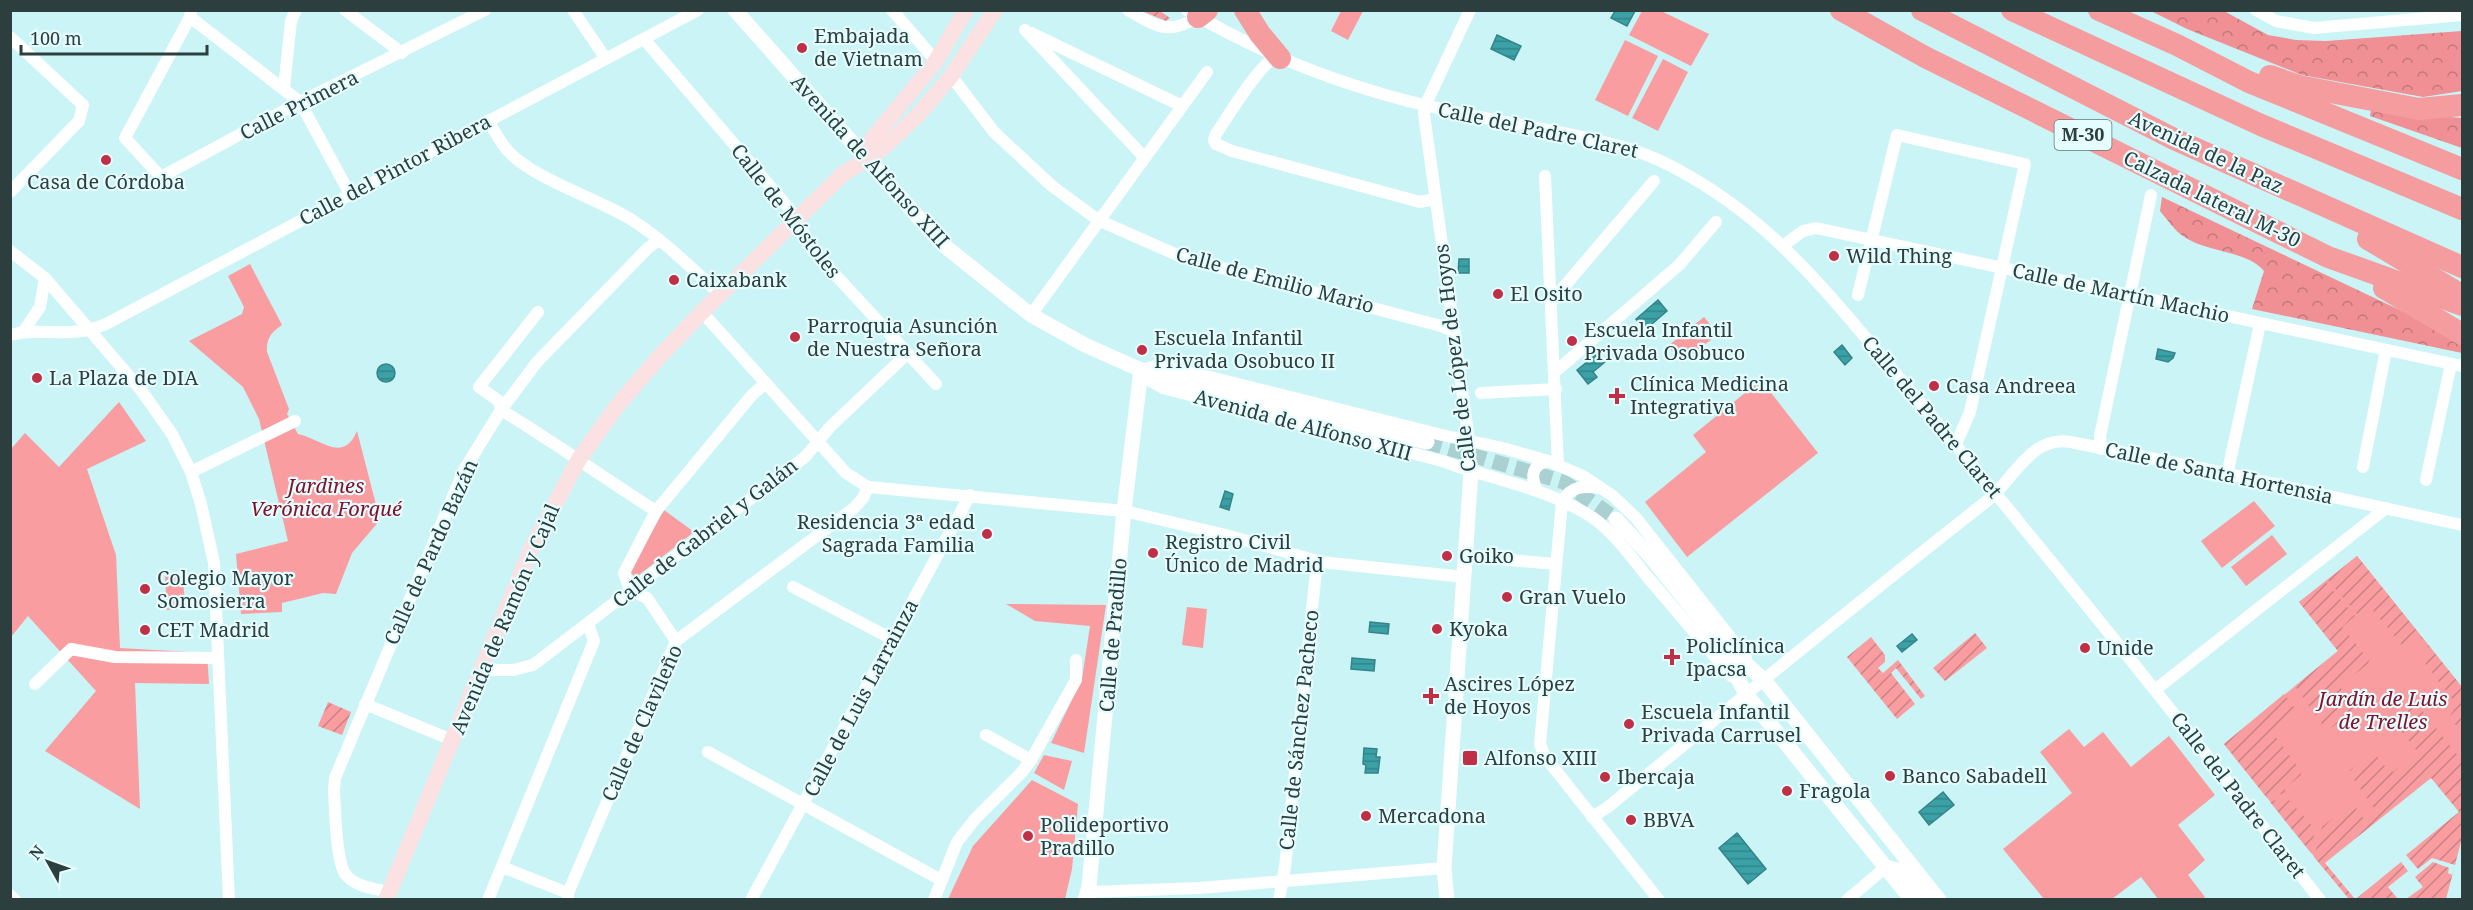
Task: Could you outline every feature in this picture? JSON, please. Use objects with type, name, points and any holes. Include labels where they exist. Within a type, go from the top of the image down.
[{"type":"highway","points":[[1245,10],[1260,34],[1279,57]]},
{"type":"highway","name":"Calzada lateral M-30","points":[[1841,10],[1925,57],[2328,257],[2463,305]]},
{"type":"highway","name":"Avenida de la Paz","points":[[1922,10],[2174,139],[2463,267]]},
{"type":"highway","points":[[2012,10],[2261,125],[2463,209]]},
{"type":"highway","points":[[2099,10],[2177,45],[2249,82],[2463,169]]},
{"type":"highway","points":[[2177,45],[2299,86],[2419,109],[2463,105]]},
{"type":"highway","points":[[2246,172],[2383,247],[2463,295]]},
{"type":"highway","points":[[2328,257],[2463,334]]},
{"type":"highway","points":[[2382,287],[2424,304],[2463,325]]},
{"type":"main road","name":"Avenida de Ramón y Cajal","points":[[865,158],[872,139],[936,61],[966,10]]},
{"type":"main road","name":"Avenida de Ramón y Cajal","points":[[388,896],[532,547],[579,459],[617,406],[702,312],[843,174],[882,149],[918,115],[951,76],[995,10]]},
{"type":"street","points":[[284,88],[291,21],[296,10]]},
{"type":"street","points":[[345,10],[402,53]]},
{"type":"street","name":"Calle Primera","points":[[191,14],[125,138],[161,177],[300,102],[485,10]]},
{"type":"street","points":[[573,10],[606,59]]},
{"type":"street","name":"Calle del Pintor Ribera","points":[[91,330],[698,10]]},
{"type":"street","name":"Avenida de Alfonso XIII","points":[[735,10],[941,243],[1031,315],[1085,345],[1140,370],[1427,442]]},
{"type":"street","points":[[892,10],[936,61]]},
{"type":"street","name":"Calle del Padre Claret","points":[[1128,10],[1164,28],[1179,27],[1198,13],[1220,30],[1279,57],[1342,81],[1425,105],[1599,140],[1647,154],[1705,184],[1784,245],[1836,302],[1956,444],[2155,690],[2320,900]]},
{"type":"street","name":"Calle del Padre Claret","points":[[1425,105],[1470,10]]},
{"type":"street","points":[[2256,10],[2276,21],[2314,28],[2463,15]]},
{"type":"street","points":[[191,14],[300,102],[350,194]]},
{"type":"street","points":[[1144,157],[1025,30],[1182,106]]},
{"type":"street","points":[[10,37],[83,105],[79,121],[10,192]]},
{"type":"street","name":"Calle de Móstoles","points":[[644,39],[798,219],[808,245],[936,384]]},
{"type":"street","points":[[1279,57],[1268,61],[1255,77],[1216,134],[1214,140],[1216,144],[1241,153],[1420,202],[1435,199]]},
{"type":"street","points":[[1031,315],[1207,72]]},
{"type":"street","name":"Calle de Emilio Mario","points":[[951,76],[994,132],[1052,186],[1098,220],[1184,258],[1441,326],[1455,332]]},
{"type":"street","name":"Calle de López de Hoyos","points":[[1425,105],[1425,127],[1455,332],[1471,472],[1444,868],[1447,900]]},
{"type":"street","points":[[488,120],[501,142],[520,162],[615,210],[659,240],[720,294]]},
{"type":"street","points":[[1858,295],[1897,135],[2025,164],[1970,412],[1956,444]]},
{"type":"street","points":[[1537,490],[1533,479],[1534,470],[1540,463],[1553,463],[1556,389],[1545,176]]},
{"type":"street","points":[[1551,302],[1654,181]]},
{"type":"street","points":[[2101,449],[2100,436],[2151,195]]},
{"type":"street","points":[[1555,372],[1679,265],[1716,222]]},
{"type":"street","name":"Calle de Martín Machio","points":[[1784,245],[1810,229],[2003,267],[2457,365]]},
{"type":"street","name":"Calle de Pardo Bazán","points":[[388,896],[363,886],[346,875],[340,862],[335,778],[365,704],[464,470],[501,410],[537,362],[648,248],[659,240]]},
{"type":"street","points":[[10,251],[45,278],[91,330],[161,418],[172,434],[191,472],[201,504],[214,563],[229,900]]},
{"type":"street","points":[[16,333],[40,307],[45,278]]},
{"type":"street","points":[[538,312],[479,387],[499,401],[501,410],[656,511]]},
{"type":"street","points":[[702,312],[846,473],[868,487],[879,490],[970,495],[1124,511],[1226,535],[1321,562],[1464,577]]},
{"type":"street","points":[[2224,473],[2229,466],[2260,324]]},
{"type":"street","points":[[16,333],[70,334],[91,330]]},
{"type":"street","points":[[2363,467],[2386,351]]},
{"type":"street","name":"Calle de Gabriel y Galán","points":[[481,670],[513,670],[533,665],[805,456],[830,427],[907,354]]},
{"type":"street","points":[[2426,480],[2457,365]]},
{"type":"street","name":"Avenida de Alfonso XIII","points":[[1140,370],[1156,366],[1170,368],[1469,440],[1553,463],[1583,476],[1613,496],[1647,531],[1764,680]]},
{"type":"street","name":"Avenida de Alfonso XIII","points":[[1140,370],[1151,381],[1163,388],[1496,477],[1537,490],[1594,519],[1633,559],[1746,694]]},
{"type":"street","name":"Calle de Pradillo","points":[[1087,896],[1140,370]]},
{"type":"street","points":[[676,641],[647,598],[630,590],[624,573],[656,511],[752,395],[766,383]]},
{"type":"street","points":[[1481,393],[1556,389]]},
{"type":"street","points":[[191,472],[295,421]]},
{"type":"street","name":"Calle de Santa Hortensia","points":[[1592,817],[1608,807],[1996,494],[2028,457],[2045,444],[2063,441],[2463,525]]},
{"type":"street","name":"Calle de Clavileño","points":[[568,896],[676,641],[854,508],[863,498],[868,487]]},
{"type":"street","points":[[1602,488],[1576,488],[1566,494],[1562,502],[1542,718],[1542,751],[1659,900]]},
{"type":"street","name":"Calle de Luis Larrainza","points":[[751,900],[970,495]]},
{"type":"street","points":[[2155,690],[2386,508]]},
{"type":"street","points":[[1616,519],[1650,556],[1714,635],[1764,680],[1940,900]]},
{"type":"street","points":[[1466,556],[1556,564]]},
{"type":"street","name":"Calle de Sánchez Pacheco","points":[[1279,900],[1316,571],[1321,562]]},
{"type":"street","points":[[793,587],[892,639]]},
{"type":"street","points":[[488,900],[594,641],[588,624]]},
{"type":"street","points":[[1714,635],[1746,694],[1912,900]]},
{"type":"street","points":[[35,684],[71,649],[115,657],[218,658]]},
{"type":"street","points":[[934,900],[957,842],[965,830],[1031,760],[1076,680],[1076,660]]},
{"type":"street","points":[[365,704],[452,740]]},
{"type":"street","points":[[986,735],[1031,760]]},
{"type":"street","points":[[708,752],[941,880]]},
{"type":"street","points":[[1814,778],[1824,785],[1855,818],[1860,819],[1872,814]]},
{"type":"street","points":[[502,867],[568,896]]},
{"type":"street","points":[[1846,900],[1886,867]]},
{"type":"street","points":[[1886,867],[1904,872],[1928,900]]},
{"type":"street","points":[[1087,896],[1197,894],[1282,882],[1444,868]]},
{"type":"street","points":[[10,895],[15,900]]},
{"type":"green space","points":[[1142,11],[1160,11],[1170,18],[1166,21]]},
{"type":"green space","points":[[1341,11],[1363,11],[1348,40],[1331,31]]},
{"type":"green space","points":[[1642,11],[1661,11],[1709,34],[1691,66],[1629,35]]},
{"type":"green space","points":[[2151,11],[2224,11],[2268,35],[2296,40],[2326,41],[2462,31],[2462,91],[2423,97],[2302,75],[2187,29]]},
{"type":"green space","points":[[1625,40],[1658,56],[1628,116],[1595,100]]},
{"type":"green space","points":[[1663,59],[1688,72],[1658,131],[1632,118]]},
{"type":"green space","points":[[2371,110],[2462,118],[2462,148],[2370,116]]},
{"type":"green space","points":[[2162,197],[2423,321],[2462,345],[2462,353],[2252,309],[2264,271],[2247,259],[2203,246],[2183,236],[2160,211]]},
{"type":"green space","name":"Jardines Verónica Forqué","points":[[250,264],[282,325],[270,336],[267,352],[289,409],[287,414],[298,434],[337,448],[351,441],[357,431],[380,520],[352,553],[336,594],[323,593],[282,603],[282,612],[241,614],[236,554],[288,541],[259,419],[243,387],[189,341],[242,314],[244,307],[228,276]]},
{"type":"green space","points":[[1704,317],[1718,334],[1682,363],[1668,346]]},
{"type":"green space","points":[[1761,380],[1818,453],[1687,557],[1645,502],[1706,452],[1693,435]]},
{"type":"green space","points":[[119,402],[146,441],[87,469],[116,555],[120,648],[207,653],[209,684],[135,683],[140,809],[45,751],[96,691],[28,616],[11,637],[11,449],[25,433],[59,467]]},
{"type":"green space","points":[[2254,501],[2275,526],[2222,568],[2201,541]]},
{"type":"green space","points":[[664,510],[694,532],[635,578],[630,571]]},
{"type":"green space","points":[[2272,535],[2287,554],[2246,586],[2231,567]]},
{"type":"green space","name":"Jardín de Luis de Trelles","points":[[2357,556],[2462,687],[2462,808],[2432,768],[2317,860],[2224,744],[2338,651],[2299,602]]},
{"type":"green space","points":[[2357,556],[2462,687],[2462,735],[2450,716],[2457,705],[2426,665],[2425,660],[2433,653],[2420,637],[2407,647],[2402,645],[2369,606],[2358,615],[2328,580]]},
{"type":"green space","points":[[183,575],[185,609],[167,610],[165,576]]},
{"type":"green space","points":[[2326,582],[2355,616],[2342,627],[2369,660],[2368,664],[2340,687],[2355,706],[2354,710],[2330,729],[2325,729],[2295,686],[2338,651],[2299,602]]},
{"type":"green space","points":[[1006,604],[1106,605],[1084,753],[1051,743],[1082,679],[1090,626],[1035,621]]},
{"type":"green space","points":[[1187,607],[1207,609],[1203,648],[1182,645]]},
{"type":"green space","points":[[1975,633],[1987,648],[1945,681],[1933,668]]},
{"type":"green space","points":[[1871,637],[1885,655],[1885,662],[1878,668],[1883,673],[1898,660],[1925,696],[1921,699],[1896,668],[1891,673],[1915,704],[1897,719],[1847,657]]},
{"type":"green space","points":[[2284,694],[2297,711],[2273,733],[2300,770],[2301,775],[2285,788],[2285,793],[2267,798],[2224,744]]},
{"type":"green space","points":[[328,702],[351,712],[342,735],[318,726]]},
{"type":"green space","points":[[2417,704],[2462,761],[2462,838],[2455,865],[2432,858],[2418,869],[2406,855],[2459,812],[2431,778],[2325,863],[2355,899],[2349,899],[2314,857],[2322,827],[2353,804],[2365,820],[2376,811],[2350,774],[2350,770],[2375,754],[2389,771],[2393,772],[2416,754],[2416,750],[2395,723],[2396,719]]},
{"type":"green space","points":[[2069,729],[2084,747],[2103,732],[2131,767],[2169,736],[2215,795],[2178,825],[2205,860],[2188,875],[2205,897],[2202,899],[2158,899],[2141,877],[2112,899],[2044,899],[2003,849],[2072,793],[2040,752]]},
{"type":"green space","points":[[1044,755],[1072,761],[1064,790],[1034,773]]},
{"type":"green space","name":"Polideportivo Pradillo","points":[[1032,780],[1078,804],[1072,869],[1065,899],[948,899],[973,846]]},
{"type":"green space","points":[[2286,797],[2315,829],[2311,853],[2270,802]]},
{"type":"green space","points":[[2401,862],[2408,871],[2388,887],[2398,899],[2357,898]]},
{"type":"green space","points":[[2433,862],[2449,868],[2448,873],[2452,875],[2454,869],[2446,899],[2406,899],[2423,887],[2415,877]]},
{"type":"water","points":[[1615,10],[1635,11],[1627,26],[1611,18]]},
{"type":"water","points":[[1497,35],[1521,46],[1514,60],[1491,49]]},
{"type":"water","points":[[1459,259],[1469,259],[1469,273],[1458,273]]},
{"type":"water","points":[[1658,300],[1667,311],[1645,330],[1636,319]]},
{"type":"water","points":[[1842,345],[1852,358],[1845,365],[1834,352]]},
{"type":"water","points":[[2158,349],[2175,353],[2173,358],[2168,362],[2156,359]]},
{"type":"water","points":[[1598,353],[1605,362],[1593,372],[1597,377],[1588,384],[1577,370]]},
{"type":"water","points":[[386,364],[392,367],[395,373],[392,379],[386,382],[380,379],[377,373],[380,367]]},
{"type":"water","points":[[1225,491],[1233,494],[1229,510],[1220,507]]},
{"type":"water","points":[[1370,622],[1389,624],[1388,634],[1369,632]]},
{"type":"water","points":[[1912,634],[1917,640],[1902,652],[1897,646]]},
{"type":"water","points":[[1352,658],[1375,660],[1374,671],[1351,669]]},
{"type":"water","points":[[1364,748],[1377,749],[1376,757],[1380,757],[1378,773],[1365,773]]},
{"type":"water","points":[[1943,792],[1954,805],[1929,825],[1919,812]]},
{"type":"water","points":[[1737,833],[1766,869],[1748,884],[1719,848]]},
{"type":"tunnel","points":[[1427,442],[1564,482],[1616,519]]},
{"type":"place","name":"Embajada de Vietnam","points":[[802,48]]},
{"type":"place","name":"Casa de Córdoba","points":[[106,160]]},
{"type":"place","name":"Wild Thing","points":[[1834,256]]},
{"type":"place","name":"Caixabank","points":[[674,280]]},
{"type":"place","name":"El Osito","points":[[1498,294]]},
{"type":"place","name":"Parroquia Asunción de Nuestra Señora","points":[[795,337]]},
{"type":"place","name":"Escuela Infantil Privada Osobuco","points":[[1572,341]]},
{"type":"place","name":"Escuela Infantil Privada Osobuco II","points":[[1142,350]]},
{"type":"place","name":"La Plaza de DIA","points":[[37,378]]},
{"type":"place","name":"Casa Andreea","points":[[1934,386]]},
{"type":"place","name":"Clínica Medicina Integrativa","points":[[1617,396]]},
{"type":"place","name":"Residencia 3ª edad Sagrada Familia","points":[[987,534]]},
{"type":"place","name":"Registro Civil Único de Madrid","points":[[1153,553]]},
{"type":"place","name":"Goiko","points":[[1447,556]]},
{"type":"place","name":"Colegio Mayor Somosierra","points":[[145,589]]},
{"type":"place","name":"Gran Vuelo","points":[[1507,597]]},
{"type":"place","name":"Kyoka","points":[[1437,629]]},
{"type":"place","name":"CET Madrid","points":[[145,630]]},
{"type":"place","name":"Unide","points":[[2085,648]]},
{"type":"place","name":"Policlínica Ipacsa","points":[[1672,657]]},
{"type":"place","name":"Ascires López de Hoyos","points":[[1431,696]]},
{"type":"place","name":"Escuela Infantil Privada Carrusel","points":[[1629,724]]},
{"type":"place","name":"Alfonso XIII","points":[[1470,758]]},
{"type":"place","name":"Banco Sabadell","points":[[1890,776]]},
{"type":"place","name":"Ibercaja","points":[[1605,777]]},
{"type":"place","name":"Fragola","points":[[1787,791]]},
{"type":"place","name":"Mercadona","points":[[1366,816]]},
{"type":"place","name":"BBVA","points":[[1631,820]]},
{"type":"place","name":"Polideportivo Pradillo","points":[[1028,836]]}]
